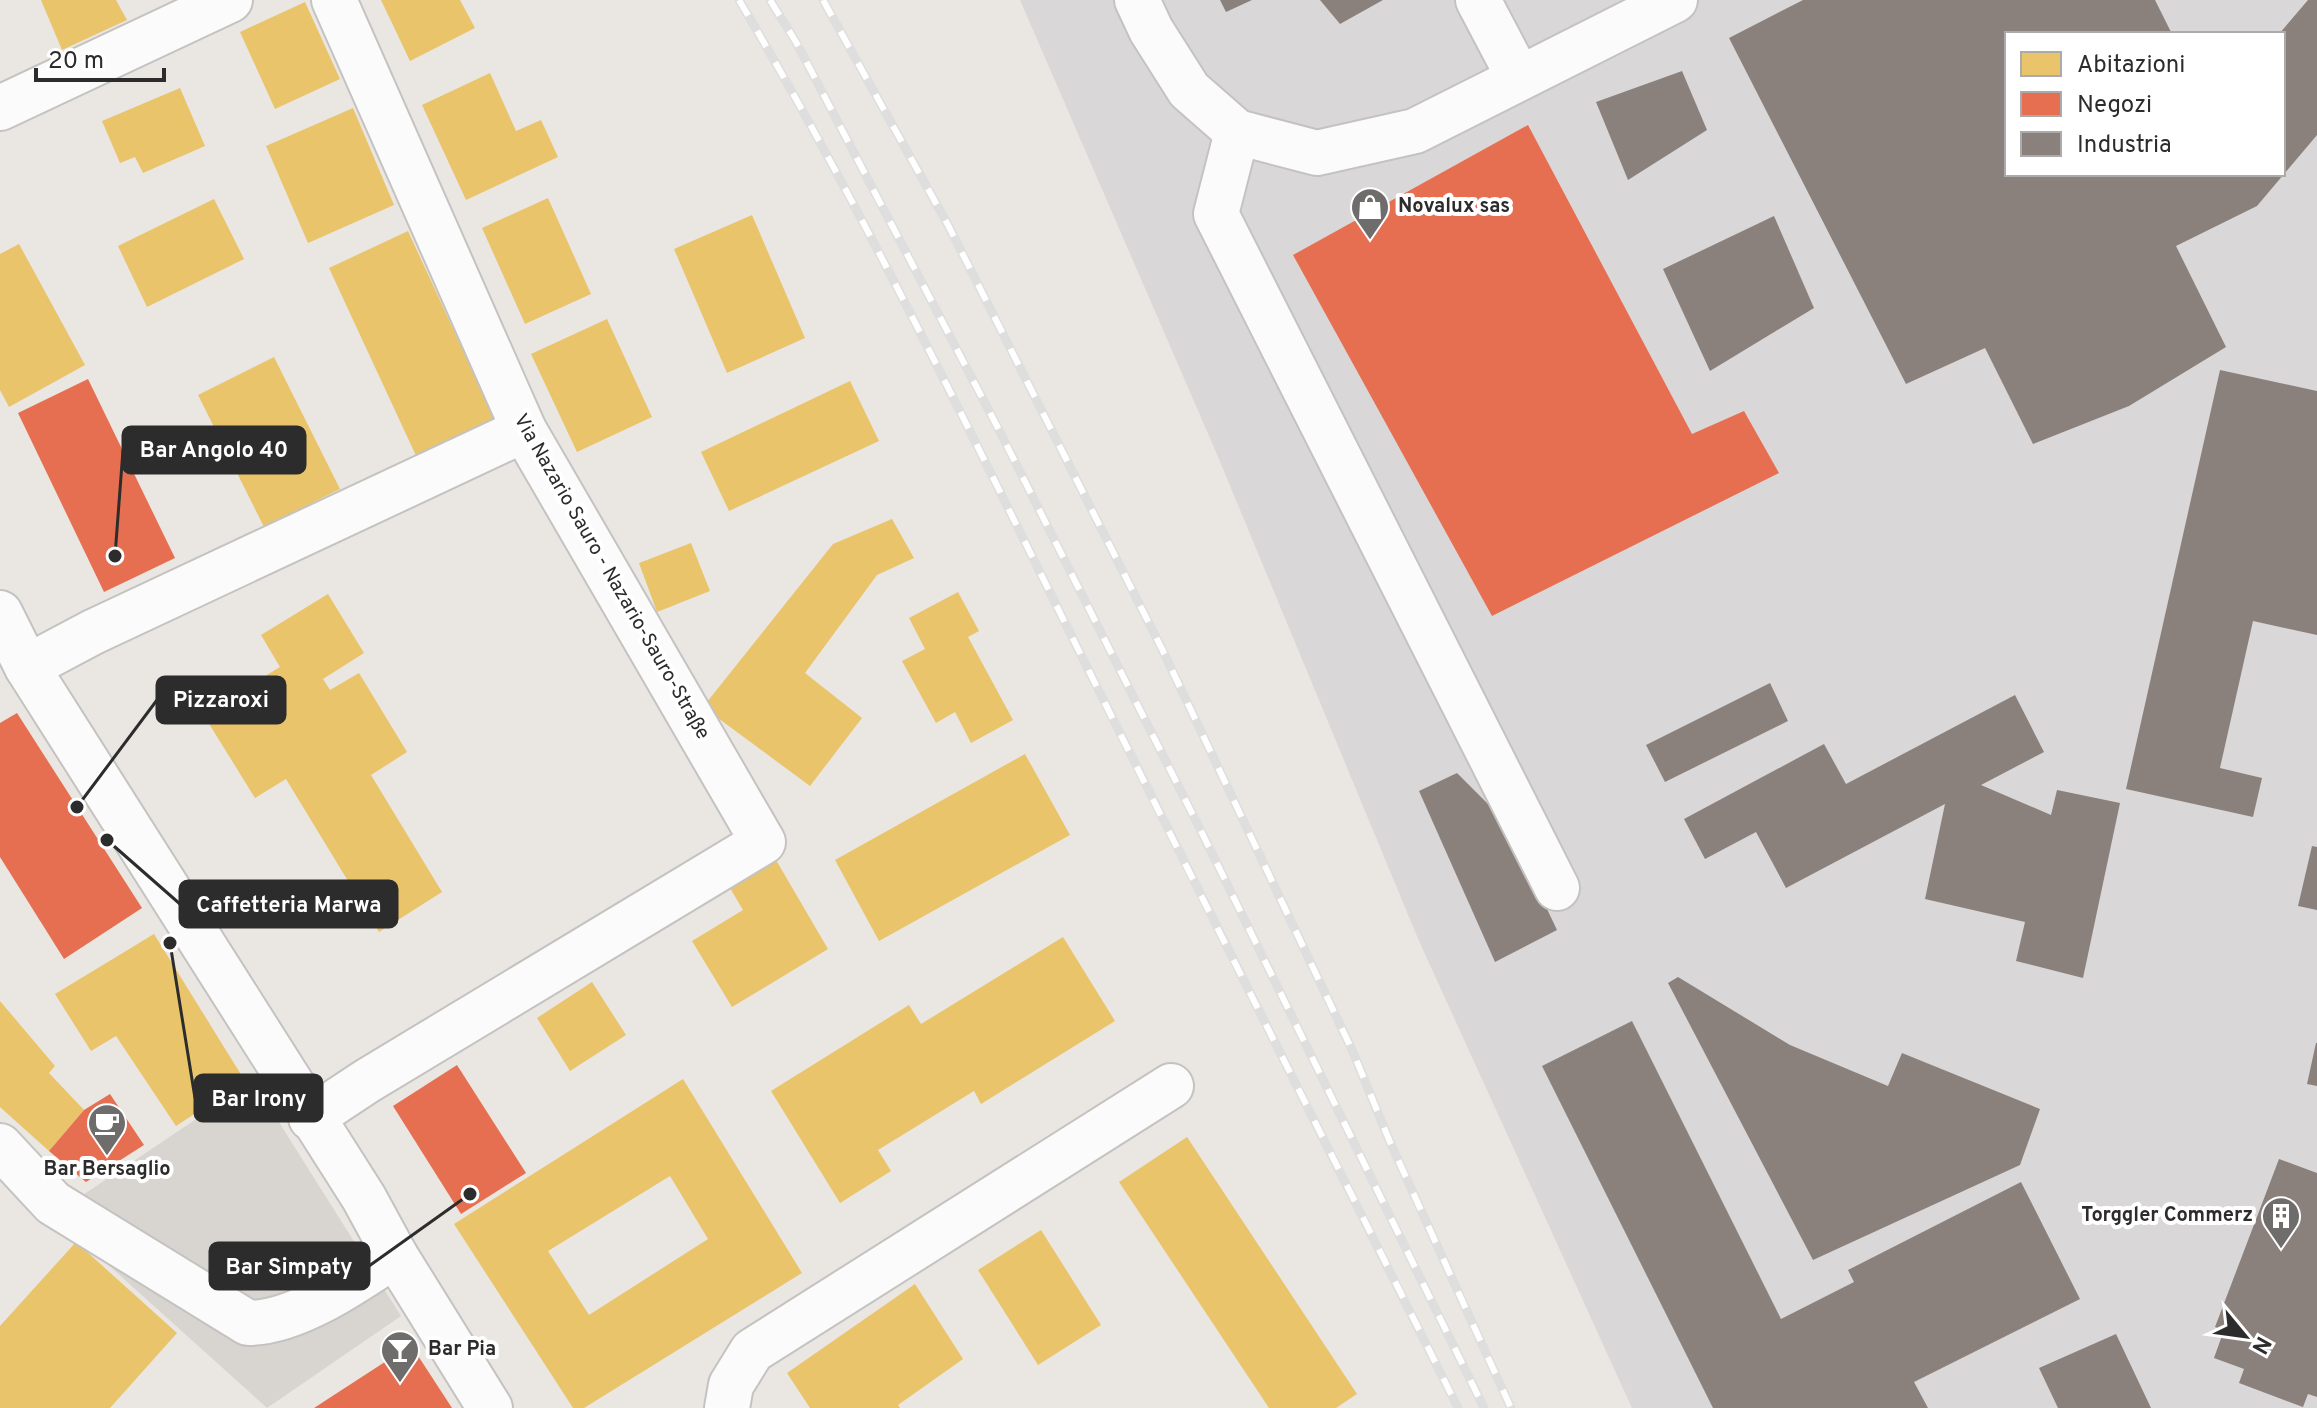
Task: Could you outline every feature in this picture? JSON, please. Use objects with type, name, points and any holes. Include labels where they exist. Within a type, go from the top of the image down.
[{"type":"street","points":[[0,108],[230,0]]},
{"type":"street","name":"Via Nazario Sauro - Nazario-Sauro-Straße","points":[[311,1118],[763,842],[524,430],[334,0]]},
{"type":"street","points":[[1137,0],[1151,30],[1189,90],[1237,132],[1317,153],[1415,131],[1675,0]]},
{"type":"street","points":[[1478,0],[1519,78]]},
{"type":"street","points":[[1237,132],[1216,214],[1557,888]]},
{"type":"street","points":[[27,667],[93,632],[524,430]]},
{"type":"street","points":[[0,613],[27,667],[364,1198],[395,1255],[490,1408]]},
{"type":"street","points":[[727,1408],[731,1385],[752,1351],[1171,1086]]},
{"type":"street","points":[[0,1146],[53,1203],[248,1323],[283,1319],[395,1255]]},
{"type":"shaded area","points":[[1020,0],[2317,0],[2317,1408],[1632,1408],[1419,941],[1216,452]]},
{"type":"shaded area","points":[[253,1081],[401,1316],[267,1408],[53,1215]]},
{"type":"building: Abitazioni","points":[[41,0],[116,0],[127,20],[62,50]]},
{"type":"building: Abitazioni","points":[[381,0],[460,0],[475,28],[410,61]]},
{"type":"building: Abitazioni","points":[[305,2],[340,79],[275,109],[240,32]]},
{"type":"building: Abitazioni","points":[[490,73],[516,131],[541,120],[558,157],[466,200],[422,105]]},
{"type":"building: Abitazioni","points":[[180,88],[205,146],[143,173],[135,157],[120,163],[102,121]]},
{"type":"building: Abitazioni","points":[[353,108],[394,205],[308,243],[266,146]]},
{"type":"building: Abitazioni","points":[[548,198],[591,294],[525,324],[482,228]]},
{"type":"building: Abitazioni","points":[[214,199],[244,259],[147,307],[118,246]]},
{"type":"building: Abitazioni","points":[[752,215],[805,338],[727,373],[674,249]]},
{"type":"building: Abitazioni","points":[[408,231],[497,424],[418,460],[329,268]]},
{"type":"building: Abitazioni","points":[[19,244],[85,365],[9,407],[0,390],[0,254]]},
{"type":"building: Abitazioni","points":[[607,319],[652,417],[577,452],[531,354]]},
{"type":"building: Abitazioni","points":[[274,357],[340,489],[264,527],[198,395]]},
{"type":"building: Abitazioni","points":[[850,381],[879,441],[729,511],[701,452]]},
{"type":"building: Abitazioni","points":[[892,519],[914,558],[877,575],[805,673],[862,718],[810,786],[703,707],[833,544]]},
{"type":"building: Abitazioni","points":[[691,543],[710,591],[657,612],[639,563]]},
{"type":"building: Abitazioni","points":[[958,592],[979,631],[968,637],[1013,720],[971,743],[955,712],[936,723],[902,661],[925,649],[909,618]]},
{"type":"building: Abitazioni","points":[[328,594],[364,653],[323,679],[330,690],[359,673],[407,752],[371,775],[442,892],[379,932],[286,779],[255,798],[203,714],[280,667],[261,635]]},
{"type":"building: Abitazioni","points":[[1025,754],[1070,835],[879,941],[835,860]]},
{"type":"building: Abitazioni","points":[[776,860],[828,949],[732,1007],[692,941],[743,910],[730,888]]},
{"type":"building: Abitazioni","points":[[154,934],[245,1081],[176,1126],[116,1036],[91,1051],[55,994]]},
{"type":"building: Abitazioni","points":[[1063,937],[1115,1021],[981,1104],[974,1091],[878,1150],[891,1171],[840,1203],[771,1091],[909,1005],[921,1024]]},
{"type":"building: Abitazioni","points":[[592,982],[626,1035],[570,1071],[537,1018]]},
{"type":"building: Abitazioni","points":[[0,1001],[55,1066],[49,1073],[84,1110],[49,1151],[0,1107]]},
{"type":"building: Abitazioni","points":[[683,1079],[802,1273],[584,1408],[573,1408],[454,1224]],"holes":[[[670,1176],[708,1239],[589,1315],[548,1251]]]},
{"type":"building: Abitazioni","points":[[1187,1137],[1357,1394],[1336,1408],[1269,1408],[1119,1182]]},
{"type":"building: Abitazioni","points":[[1041,1230],[1101,1325],[1038,1365],[978,1270]]},
{"type":"building: Abitazioni","points":[[76,1242],[177,1333],[110,1408],[0,1408],[0,1326]]},
{"type":"building: Abitazioni","points":[[915,1284],[963,1359],[898,1405],[900,1408],[810,1408],[787,1373]]},
{"type":"building: Negozi","points":[[1528,125],[1692,434],[1744,411],[1779,473],[1492,616],[1293,255]]},
{"type":"building: Negozi","points":[[88,379],[175,558],[104,592],[18,413]]},
{"type":"building: Negozi","points":[[17,713],[142,908],[64,959],[0,857],[0,723]]},
{"type":"building: Negozi","points":[[457,1065],[526,1173],[461,1214],[393,1106]]},
{"type":"building: Negozi","points":[[110,1094],[144,1145],[86,1182],[49,1151],[84,1110]]},
{"type":"building: Negozi","points":[[411,1345],[452,1408],[314,1408]]},
{"type":"building: Industria","points":[[1220,0],[1252,0],[1226,12]]},
{"type":"building: Industria","points":[[1320,0],[1383,0],[1340,24]]},
{"type":"building: Industria","points":[[1803,0],[2155,0],[2171,32],[2005,32],[2005,176],[2282,176],[2257,206],[2176,246],[2226,347],[2129,406],[2033,444],[1985,348],[1906,384],[1729,38]]},
{"type":"building: Industria","points":[[2308,0],[2317,0],[2317,135],[2285,173],[2285,32],[2281,32]]},
{"type":"building: Industria","points":[[1682,71],[1707,130],[1628,180],[1596,102]]},
{"type":"building: Industria","points":[[1774,216],[1814,308],[1710,371],[1663,269]]},
{"type":"building: Industria","points":[[2220,370],[2317,391],[2317,635],[2253,621],[2220,768],[2262,778],[2253,817],[2126,789]]},
{"type":"building: Industria","points":[[1770,683],[1788,721],[1665,782],[1646,745]]},
{"type":"building: Industria","points":[[2015,695],[2044,752],[1981,785],[2051,815],[2057,790],[2120,803],[2083,978],[2016,961],[2025,922],[1925,899],[1945,804],[1786,888],[1756,832],[1705,859],[1684,819],[1824,744],[1846,784]]},
{"type":"building: Industria","points":[[1457,773],[1505,821],[1557,930],[1495,962],[1419,791]]},
{"type":"building: Industria","points":[[2312,846],[2317,847],[2317,910],[2298,906]]},
{"type":"building: Industria","points":[[1678,977],[1790,1045],[1888,1086],[1902,1053],[2040,1109],[2020,1165],[1813,1260],[1668,983]]},
{"type":"building: Industria","points":[[1632,1021],[1781,1319],[1854,1282],[1848,1270],[2021,1182],[2080,1299],[1914,1382],[1928,1408],[1713,1408],[1542,1066]]},
{"type":"building: Industria","points":[[2317,1043],[2317,1086],[2307,1084]]},
{"type":"building: Industria","name":"Torggler Commerz","points":[[2279,1159],[2317,1173],[2317,1397],[2308,1394],[2303,1407],[2239,1383],[2244,1369],[2214,1358],[2224,1330],[2215,1327]]},
{"type":"building: Industria","points":[[2116,1334],[2151,1408],[2058,1408],[2039,1368]]},
{"type":"railway","points":[[739,0],[834,168],[923,338],[1458,1408]]},
{"type":"railway","points":[[770,0],[796,42],[998,428],[1204,837],[1484,1408]]},
{"type":"railway","points":[[823,0],[948,225],[1162,649],[1353,1052],[1390,1142],[1511,1408]]},
{"type":"place","name":"Novalux sas","points":[[1370,241]]},
{"type":"place","name":"Bar Angolo 40","points":[[115,556]]},
{"type":"place","name":"Pizzaroxi","points":[[77,807]]},
{"type":"place","name":"Caffetteria Marwa","points":[[107,840]]},
{"type":"place","name":"Bar Irony","points":[[170,943]]},
{"type":"place","name":"Bar Bersaglio","points":[[107,1157]]},
{"type":"place","name":"Bar Simpaty","points":[[470,1194]]},
{"type":"place","name":"Torggler Commerz","points":[[2281,1250]]},
{"type":"place","name":"Bar Pia","points":[[400,1384]]}]
